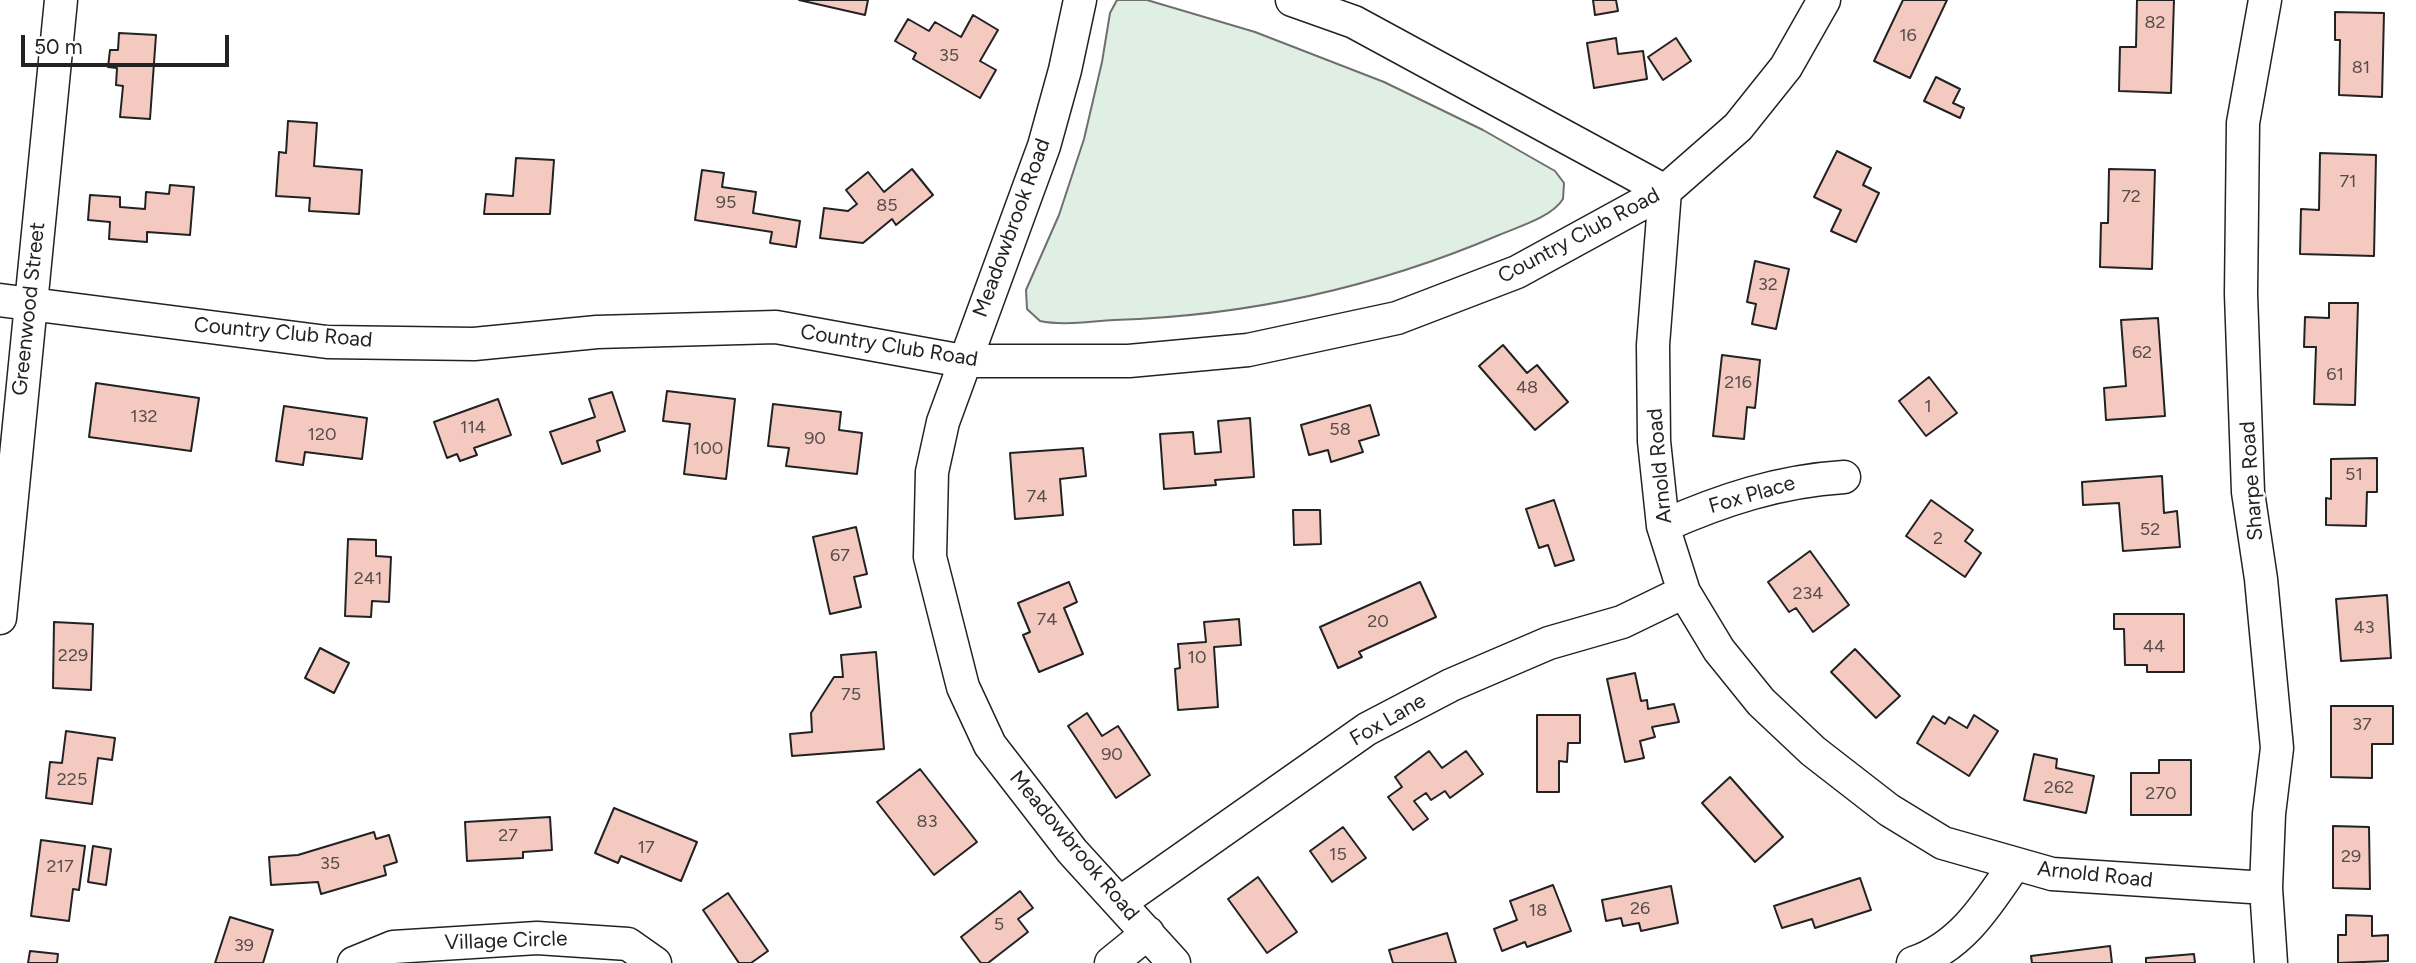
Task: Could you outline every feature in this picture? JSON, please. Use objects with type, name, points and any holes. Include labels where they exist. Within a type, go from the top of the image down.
[{"type":"street","name":"Greenwood Street","points":[[0,618],[14,302],[61,0]]},
{"type":"street","name":"Meadowbrook Road","points":[[1080,0],[1065,70],[1044,146],[963,361],[943,422],[932,472],[930,556],[962,687],[990,745],[1072,851],[1174,963]]},
{"type":"street","points":[[1292,0],[1354,22],[1665,191]]},
{"type":"street","name":"Country Club Road","points":[[14,302],[327,342],[474,344],[597,332],[776,327],[963,361],[1129,361],[1248,351],[1397,318],[1517,272],[1665,191],[1738,127],[1786,66],[1824,0]]},
{"type":"street","name":"Sharpe Road","points":[[2265,0],[2243,123],[2241,294],[2248,492],[2261,579],[2277,748],[2269,814],[2266,888],[2271,963]]},
{"type":"street","name":"Arnold Road","points":[[1665,191],[1653,345],[1654,442],[1663,526],[1684,592],[1727,661],[1761,702],[1813,751],[1889,810],[1943,843],[2052,874],[2266,888]]},
{"type":"street","name":"Fox Place","points":[[1663,526],[1721,501],[1800,480],[1844,477]]},
{"type":"street","name":"Fox Lane","points":[[1121,902],[1367,729],[1451,685],[1549,643],[1622,622],[1684,592]]},
{"type":"street","points":[[1913,963],[1972,926],[2014,865]]},
{"type":"street","points":[[1111,963],[1148,933]]},
{"type":"street","name":"Village Circle","points":[[354,963],[393,947],[537,938],[628,944],[655,963]]},
{"type":"green space","points":[[1117,0],[1147,0],[1255,32],[1384,82],[1483,130],[1555,171],[1564,183],[1563,199],[1551,211],[1534,221],[1453,253],[1406,270],[1311,296],[1164,317],[1067,323],[1040,321],[1027,309],[1026,290],[1059,215],[1084,139],[1110,13]]},
{"type":"building","points":[[799,0],[868,0],[865,15]]},
{"type":"building","points":[[1593,0],[1616,0],[1618,11],[1595,15]]},
{"type":"building","points":[[1903,0],[1947,0],[1910,78],[1874,61]]},
{"type":"building","points":[[2137,0],[2174,0],[2171,93],[2119,91],[2120,47],[2136,47]]},
{"type":"building","points":[[2335,12],[2384,13],[2382,97],[2339,95],[2340,40],[2335,40]]},
{"type":"building","points":[[973,15],[998,30],[980,61],[996,70],[980,98],[913,59],[916,53],[895,41],[908,19],[929,31],[935,22],[961,37]]},
{"type":"building","points":[[119,33],[156,35],[150,119],[120,117],[123,86],[116,85],[117,68],[108,67],[110,50],[118,50]]},
{"type":"building","points":[[1616,38],[1618,54],[1643,51],[1647,79],[1594,88],[1587,43]]},
{"type":"building","points":[[1676,38],[1691,61],[1663,80],[1648,57]]},
{"type":"building","points":[[1936,77],[1960,89],[1953,103],[1964,108],[1960,118],[1924,101]]},
{"type":"building","points":[[288,121],[317,123],[314,166],[362,170],[359,214],[309,211],[310,198],[276,196],[279,152],[286,153]]},
{"type":"building","points":[[1837,151],[1871,168],[1863,185],[1879,193],[1856,242],[1831,231],[1841,210],[1814,197]]},
{"type":"building","points":[[2320,153],[2376,155],[2374,256],[2300,254],[2301,209],[2319,210]]},
{"type":"building","points":[[516,158],[554,160],[550,214],[484,214],[486,194],[513,196]]},
{"type":"building","points":[[912,169],[933,195],[896,225],[892,219],[863,243],[820,238],[824,208],[848,211],[857,204],[846,190],[868,172],[884,192]]},
{"type":"building","points":[[2109,169],[2155,170],[2152,269],[2100,267],[2101,223],[2108,223]]},
{"type":"building","points":[[702,170],[724,173],[722,187],[756,192],[753,213],[800,221],[796,247],[770,243],[772,232],[695,220]]},
{"type":"building","points":[[170,185],[194,187],[190,235],[147,232],[147,242],[109,239],[110,222],[88,220],[90,195],[120,197],[120,207],[145,209],[146,192],[169,194]]},
{"type":"building","points":[[1755,261],[1789,269],[1776,329],[1752,324],[1756,304],[1747,302]]},
{"type":"building","points":[[2329,303],[2358,303],[2355,405],[2314,404],[2316,347],[2304,347],[2305,317],[2329,318]]},
{"type":"building","points":[[2158,318],[2165,416],[2106,420],[2104,388],[2126,386],[2121,320]]},
{"type":"building","points":[[1503,345],[1527,373],[1537,365],[1568,402],[1535,430],[1479,366]]},
{"type":"building","points":[[1722,355],[1760,360],[1755,408],[1747,407],[1744,439],[1713,436]]},
{"type":"building","points":[[1929,377],[1957,413],[1926,436],[1899,401]]},
{"type":"building","points":[[96,383],[199,398],[191,451],[89,437]]},
{"type":"building","points":[[667,391],[735,399],[726,479],[684,474],[690,424],[663,421]]},
{"type":"building","points":[[612,392],[625,431],[597,441],[600,451],[562,464],[550,432],[595,417],[589,399]]},
{"type":"building","points":[[498,399],[511,435],[474,448],[477,455],[460,461],[457,454],[447,458],[434,422]]},
{"type":"building","points":[[773,404],[841,412],[839,430],[862,433],[857,474],[786,466],[789,448],[768,446]]},
{"type":"building","points":[[1370,405],[1379,435],[1359,441],[1363,452],[1331,462],[1328,450],[1309,455],[1301,425]]},
{"type":"building","points":[[284,406],[367,418],[362,459],[305,452],[303,465],[276,461]]},
{"type":"building","points":[[1250,418],[1254,477],[1215,480],[1216,485],[1164,489],[1160,434],[1193,432],[1195,454],[1221,452],[1218,421]]},
{"type":"building","points":[[1083,448],[1086,476],[1060,479],[1063,515],[1015,519],[1010,453]]},
{"type":"building","points":[[2377,458],[2377,492],[2367,492],[2366,526],[2326,525],[2326,498],[2331,499],[2331,459]]},
{"type":"building","points":[[2162,476],[2164,513],[2177,511],[2180,547],[2123,551],[2119,503],[2083,505],[2082,482]]},
{"type":"building","points":[[1554,500],[1574,560],[1555,566],[1548,545],[1539,548],[1526,509]]},
{"type":"building","points":[[1931,500],[1973,530],[1965,541],[1981,553],[1965,577],[1906,536]]},
{"type":"building","points":[[1293,510],[1320,510],[1321,544],[1294,545]]},
{"type":"building","points":[[856,527],[867,574],[854,577],[861,607],[830,614],[813,537]]},
{"type":"building","points":[[348,539],[376,540],[376,556],[391,557],[389,602],[372,601],[371,617],[345,616]]},
{"type":"building","points":[[1810,551],[1849,605],[1813,632],[1796,608],[1789,612],[1768,582]]},
{"type":"building","points":[[1069,582],[1077,602],[1064,608],[1083,654],[1039,672],[1023,635],[1030,632],[1018,603]]},
{"type":"building","points":[[1420,582],[1436,617],[1359,652],[1362,657],[1338,668],[1320,627]]},
{"type":"building","points":[[2387,595],[2391,658],[2341,661],[2336,599]]},
{"type":"building","points":[[2114,614],[2184,614],[2184,672],[2147,672],[2147,665],[2125,665],[2124,629],[2114,629]]},
{"type":"building","points":[[1239,619],[1241,645],[1214,647],[1218,707],[1178,710],[1175,669],[1180,668],[1178,644],[1206,642],[1204,622]]},
{"type":"building","points":[[54,622],[93,624],[91,690],[53,688]]},
{"type":"building","points":[[320,648],[349,663],[334,693],[305,678]]},
{"type":"building","points":[[1855,649],[1900,696],[1876,718],[1831,672]]},
{"type":"building","points":[[876,652],[884,749],[792,756],[790,734],[812,732],[811,713],[834,677],[843,677],[841,655]]},
{"type":"building","points":[[1635,673],[1641,701],[1647,700],[1648,709],[1674,704],[1679,722],[1652,727],[1655,737],[1640,741],[1644,758],[1625,762],[1607,679]]},
{"type":"building","points":[[2331,706],[2393,706],[2393,744],[2372,744],[2372,778],[2331,777]]},
{"type":"building","points":[[1087,713],[1102,736],[1118,726],[1150,775],[1116,798],[1068,726]]},
{"type":"building","points":[[1537,715],[1580,715],[1580,743],[1568,743],[1567,762],[1559,761],[1559,792],[1537,792]]},
{"type":"building","points":[[1974,715],[1998,731],[1969,776],[1917,743],[1933,716],[1945,724],[1949,717],[1967,728]]},
{"type":"building","points":[[66,731],[115,738],[112,760],[98,758],[92,804],[46,798],[50,762],[62,763]]},
{"type":"building","points":[[1429,751],[1442,768],[1466,751],[1483,774],[1450,798],[1445,791],[1431,800],[1426,793],[1414,801],[1428,819],[1413,830],[1388,797],[1402,787],[1395,777]]},
{"type":"building","points":[[2034,754],[2057,759],[2056,768],[2094,776],[2086,813],[2024,800]]},
{"type":"building","points":[[2159,760],[2191,760],[2191,815],[2131,815],[2131,773],[2159,773]]},
{"type":"building","points":[[920,769],[977,842],[934,875],[877,802]]},
{"type":"building","points":[[1730,777],[1783,837],[1755,862],[1702,803]]},
{"type":"building","points":[[614,808],[697,842],[681,881],[621,856],[618,863],[595,853]]},
{"type":"building","points":[[550,817],[552,850],[523,852],[523,858],[467,861],[465,822]]},
{"type":"building","points":[[2333,826],[2369,827],[2370,889],[2333,888]]},
{"type":"building","points":[[1343,827],[1366,858],[1332,882],[1310,851]]},
{"type":"building","points":[[374,832],[376,839],[389,835],[397,862],[384,866],[386,875],[321,894],[318,882],[271,885],[269,857],[298,855]]},
{"type":"building","points":[[41,840],[85,846],[79,890],[73,889],[69,921],[31,916]]},
{"type":"building","points":[[93,846],[111,849],[106,885],[88,882]]},
{"type":"building","points":[[1258,877],[1297,932],[1267,953],[1228,899]]},
{"type":"building","points":[[1860,878],[1871,910],[1815,928],[1812,919],[1782,928],[1774,906]]},
{"type":"building","points":[[1553,885],[1571,931],[1527,947],[1525,942],[1502,951],[1494,929],[1517,920],[1510,901]]},
{"type":"building","points":[[1671,886],[1678,923],[1641,931],[1639,923],[1623,926],[1621,918],[1606,921],[1602,900]]},
{"type":"building","points":[[1020,891],[1033,908],[1018,919],[1028,932],[988,963],[981,963],[961,937]]},
{"type":"building","points":[[728,893],[768,951],[751,963],[739,963],[703,910]]},
{"type":"building","points":[[2346,915],[2372,916],[2372,936],[2388,935],[2388,961],[2338,963],[2338,935],[2346,935]]},
{"type":"building","points":[[230,917],[273,930],[263,963],[215,963]]},
{"type":"building","points":[[1447,933],[1456,963],[1393,963],[1389,950]]},
{"type":"building","points":[[2110,946],[2112,963],[2032,963],[2031,956]]},
{"type":"building","points":[[30,951],[58,954],[57,963],[28,963]]},
{"type":"building","points":[[2194,954],[2195,963],[2146,963],[2146,958]]}]
